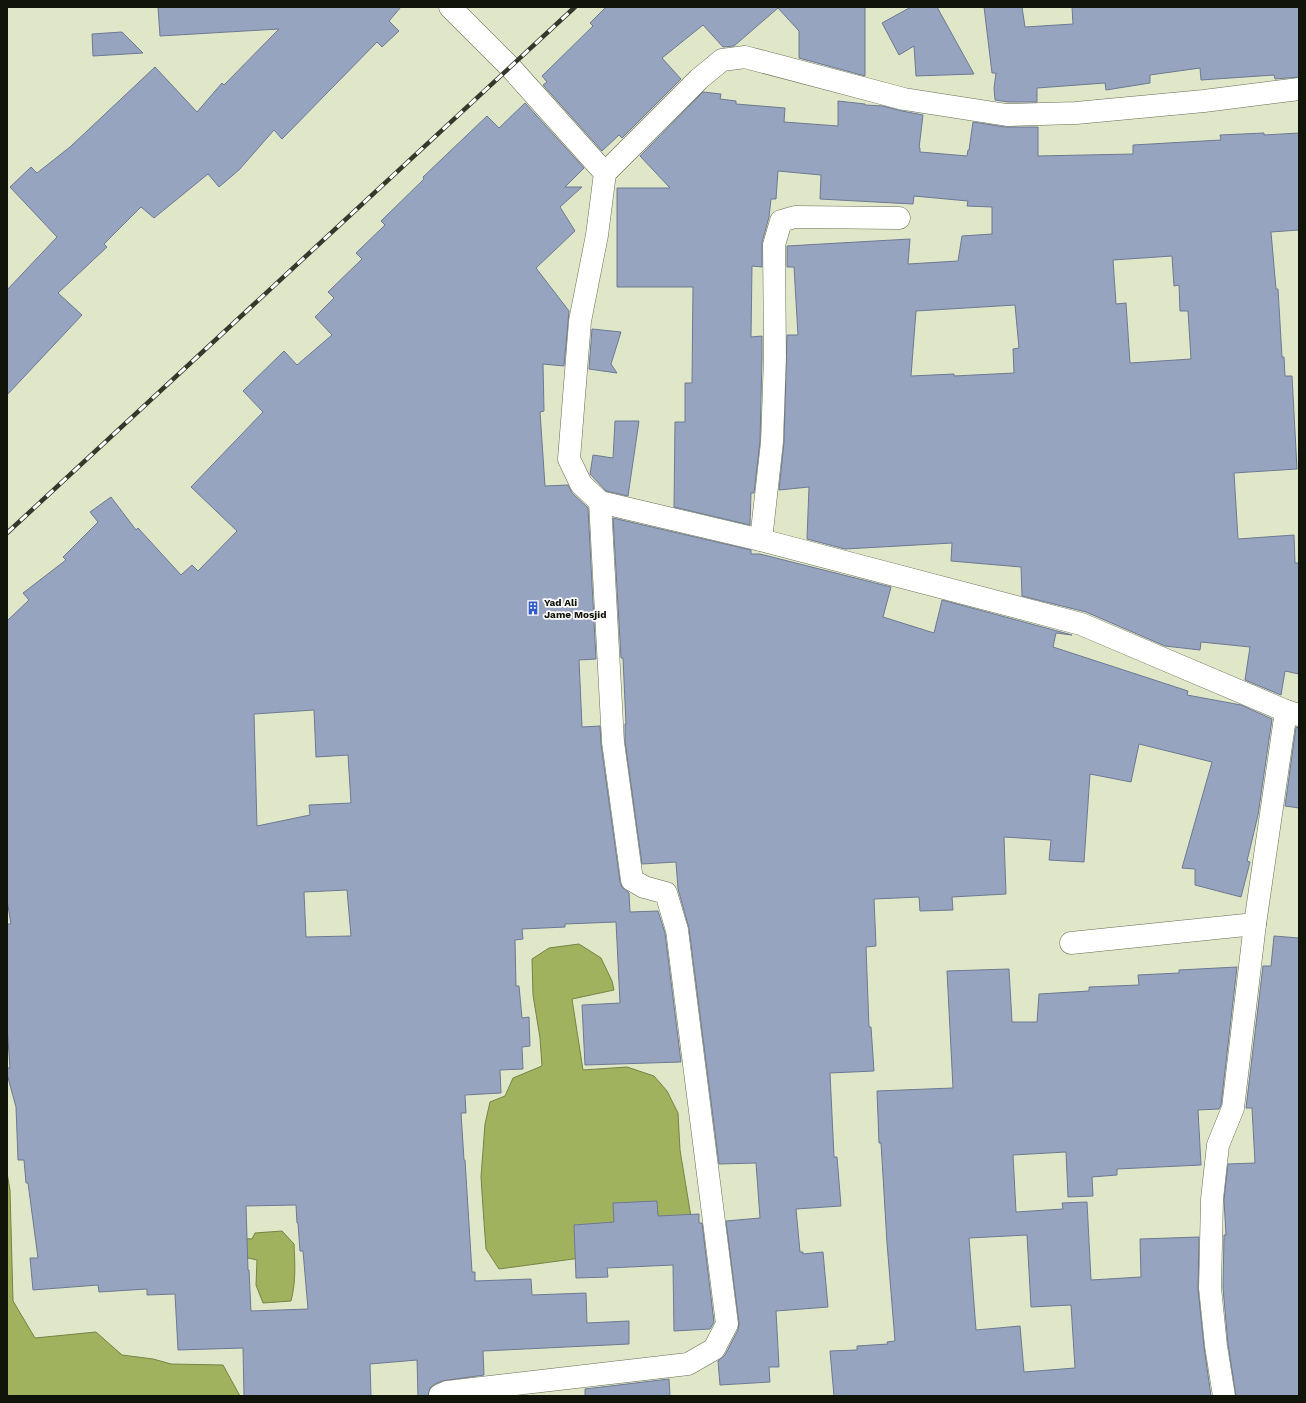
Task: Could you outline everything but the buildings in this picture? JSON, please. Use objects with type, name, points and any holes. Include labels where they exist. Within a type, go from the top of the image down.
[{"type":"street","points":[[450,7],[510,68],[605,173]]},
{"type":"street","points":[[1224,1396],[1216,1346],[1210,1288],[1212,1199],[1218,1145],[1233,1108],[1255,924],[1293,713],[1081,624],[761,540],[600,502],[581,484],[569,459],[580,321],[597,235],[605,173],[698,80],[722,60],[745,57],[904,99],[1007,115],[1076,113],[1204,101],[1299,89]]},
{"type":"street","points":[[761,540],[772,442],[775,357],[774,245],[781,221],[795,217],[899,218]]},
{"type":"street","points":[[440,1396],[440,1394],[447,1392],[688,1364],[714,1350],[727,1324],[677,930],[666,893],[644,887],[632,880],[613,742],[600,502]]},
{"type":"street","points":[[1071,942],[1255,924]]},
{"type":"shaded area","points":[[579,944],[601,958],[612,981],[614,990],[572,999],[583,1070],[627,1067],[654,1076],[667,1091],[678,1113],[680,1150],[692,1223],[603,1255],[499,1269],[486,1249],[481,1177],[485,1124],[490,1102],[505,1096],[513,1078],[542,1066],[540,1038],[533,995],[532,959],[549,948]]},
{"type":"shaded area","points":[[7,1173],[10,1190],[13,1301],[35,1338],[96,1332],[122,1355],[153,1359],[171,1364],[223,1365],[240,1396],[7,1396]]},
{"type":"shaded area","points":[[282,1231],[294,1244],[295,1266],[293,1294],[291,1301],[263,1303],[256,1285],[257,1260],[248,1258],[237,1238],[252,1239],[255,1233]]},
{"type":"railway","points":[[7,533],[575,7]]},
{"type":"place","name":"Yad Ali Jame Mosjid","points":[[533,608]]}]
